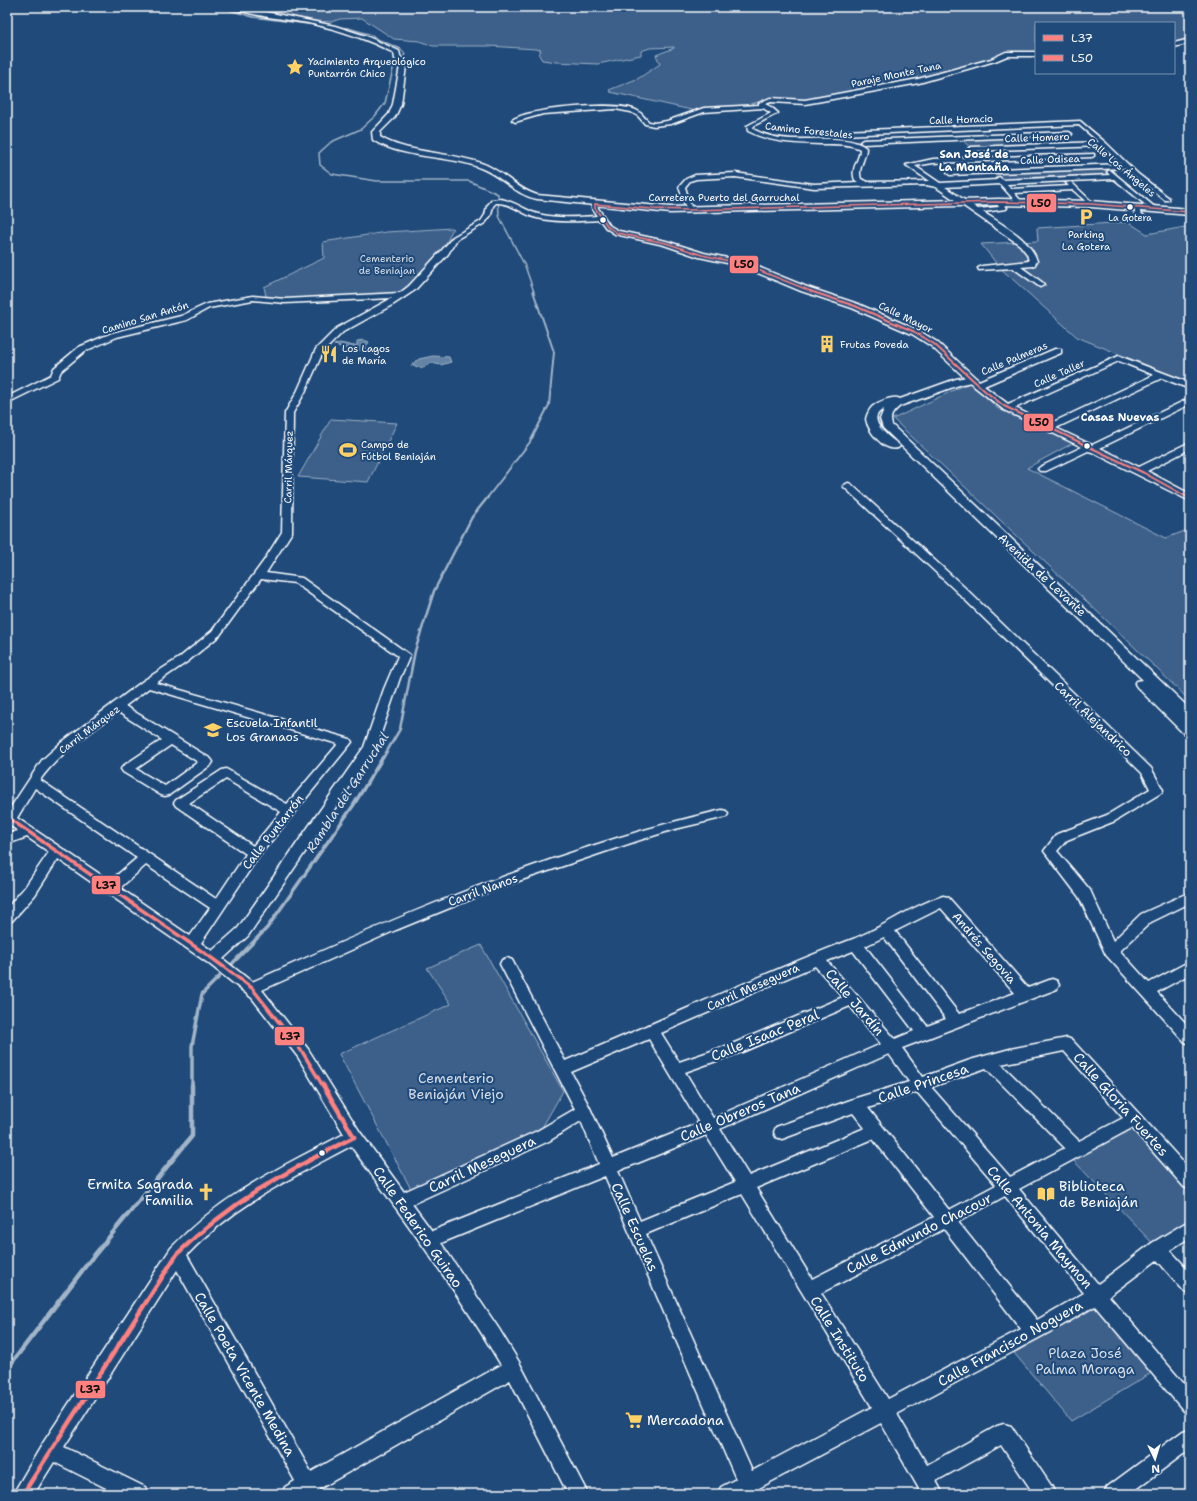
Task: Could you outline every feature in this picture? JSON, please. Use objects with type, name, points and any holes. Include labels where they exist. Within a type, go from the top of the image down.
[{"type":"main road","name":"Carretera Puerto del Garruchal","points":[[236,7],[261,14],[320,24],[365,37],[394,50],[397,52],[403,66],[398,104],[392,115],[376,132],[376,138],[379,141],[400,148],[451,156],[476,163],[491,170],[522,192],[531,196],[595,204],[652,209],[689,210],[966,202],[1019,202],[1091,204],[1190,212]]},
{"type":"main road","name":"Avenida de Levante","points":[[972,380],[960,381],[892,407],[886,414],[885,421],[887,426],[893,434],[1190,717]]},
{"type":"main road","name":"Avenida de Levante","points":[[899,451],[872,426],[871,418],[875,411],[884,404],[972,380]]},
{"type":"main road","name":"Avenida de Levante","points":[[893,434],[886,432],[882,434],[1148,689],[1190,732]]},
{"type":"street","points":[[1175,45],[1190,40]]},
{"type":"street","points":[[1175,50],[1190,47]]},
{"type":"street","name":"Paraje Monte Tana","points":[[762,106],[761,104],[770,100],[805,102],[905,84],[993,60],[1006,54],[1035,54]]},
{"type":"street","name":"Camino Forestales","points":[[516,120],[543,112],[615,107],[627,108],[640,115],[644,121],[648,123],[663,124],[700,111],[762,106],[769,108],[775,113],[770,117],[758,120],[750,126],[750,130],[764,137],[777,139],[846,143],[860,146],[863,152],[856,170],[856,174],[858,180],[867,184]]},
{"type":"street","name":"Calle Horacio","points":[[842,132],[1080,123],[1104,144]]},
{"type":"street","name":"Calle Los Ángeles","points":[[1058,124],[1115,177],[1154,209]]},
{"type":"street","points":[[1012,126],[1055,169]]},
{"type":"street","points":[[952,128],[1019,202]]},
{"type":"street","points":[[864,142],[1069,134]]},
{"type":"street","points":[[1104,144],[1136,175],[1167,199],[1146,201]]},
{"type":"street","name":"Calle Homero","points":[[971,149],[1104,144]]},
{"type":"street","points":[[982,268],[1031,264],[1033,261],[1031,254],[1023,243],[966,202],[938,185],[909,164],[933,161],[1092,155]]},
{"type":"street","points":[[933,161],[967,186]]},
{"type":"street","name":"Calle Odisea","points":[[950,173],[1126,166]]},
{"type":"street","points":[[689,210],[682,188],[688,180],[695,177],[735,175],[814,186],[926,183],[967,186]]},
{"type":"street","points":[[946,190],[1002,182],[1115,177]]},
{"type":"street","points":[[1067,180],[1091,204]]},
{"type":"street","points":[[1009,191],[1075,188]]},
{"type":"street","name":"Carril Márquez","points":[[8,818],[46,763],[66,745],[147,684],[183,660],[216,633],[259,576],[287,532],[289,413],[301,392],[319,351],[340,330],[391,302],[412,288],[445,252],[455,238],[483,222],[488,215],[490,206],[498,201],[508,201],[534,215],[546,218],[602,218]]},
{"type":"street","points":[[978,211],[1004,208],[999,202]]},
{"type":"street","name":"Calle Mayor","points":[[595,204],[595,208],[612,231],[620,235],[666,243],[702,255],[744,264],[898,324],[929,340],[972,380],[1007,408],[1189,496]]},
{"type":"street","points":[[1137,208],[1137,212],[1142,217]]},
{"type":"street","points":[[1014,265],[1040,284]]},
{"type":"street","name":"Camino San Antón","points":[[7,400],[55,376],[57,370],[82,349],[115,335],[184,318],[207,306],[253,298],[285,301],[401,296]]},
{"type":"street","name":"Calle Palmeras","points":[[972,380],[1058,351]]},
{"type":"street","name":"Calle Taller","points":[[1007,408],[1120,358],[1161,375]]},
{"type":"street","points":[[1048,428],[1161,375],[1190,386]]},
{"type":"street","points":[[1043,469],[1190,401]]},
{"type":"street","points":[[1139,471],[1190,445]]},
{"type":"street","name":"Carril Alejandrico","points":[[848,486],[959,588],[1147,771],[1157,790],[1111,818],[1062,837],[1050,851],[1085,894],[1111,951]]},
{"type":"street","points":[[214,959],[243,932],[370,748],[382,716],[393,677],[404,655],[298,580],[259,576]]},
{"type":"street","name":"Calle Puntarrón","points":[[147,684],[346,742],[254,853],[192,945]]},
{"type":"street","points":[[118,707],[207,762],[165,792],[127,769],[170,740]]},
{"type":"street","points":[[254,853],[180,803],[226,773],[280,805],[288,812]]},
{"type":"street","points":[[33,781],[218,908]]},
{"type":"street","name":"Carril Nanos","points":[[252,988],[391,926],[496,884],[635,837],[674,825],[722,814]]},
{"type":"street","name":"Calle Federico Guirao","points":[[8,818],[214,959],[252,988],[303,1053],[354,1137],[429,1240],[493,1334],[513,1368],[578,1494]]},
{"type":"street","points":[[7,839],[28,832]]},
{"type":"street","points":[[7,917],[30,891],[56,852]]},
{"type":"street","points":[[110,889],[144,858]]},
{"type":"street","points":[[1188,899],[1146,918],[1111,951],[1190,1038]]},
{"type":"street","name":"Carril Meseguera","points":[[562,1069],[855,944],[886,930],[916,912],[943,901]]},
{"type":"street","name":"Andrés Segovia","points":[[943,901],[1025,995]]},
{"type":"street","points":[[886,930],[956,1022]]},
{"type":"street","points":[[855,944],[925,1034]]},
{"type":"street","name":"Calle Jardín","points":[[817,959],[892,1046]]},
{"type":"street","name":"Calle Escuelas","points":[[506,964],[584,1111],[607,1168],[637,1230],[750,1489]]},
{"type":"street","points":[[1146,990],[1190,967]]},
{"type":"street","name":"Calle Obreros Tana","points":[[429,1240],[710,1126],[892,1046],[1052,985]]},
{"type":"street","name":"Calle Isaac Peral","points":[[676,1069],[737,1048],[853,999]]},
{"type":"street","name":"Calle Instituto","points":[[652,1031],[809,1290],[884,1410],[928,1486]]},
{"type":"street","name":"Calle Princesa","points":[[782,1132],[856,1105],[920,1085],[970,1066],[1010,1055],[1067,1044]]},
{"type":"street","name":"Calle Gloria Fuertes","points":[[1067,1044],[1190,1182]]},
{"type":"street","name":"Calle Antonia Maymon","points":[[892,1046],[920,1085],[1190,1405]]},
{"type":"street","points":[[989,1061],[1077,1150]]},
{"type":"street","points":[[856,1105],[1034,1331]]},
{"type":"street","name":"Carril Meseguera","points":[[401,1201],[543,1136],[584,1111]]},
{"type":"street","name":"Calle Edmundo Chacour","points":[[809,1290],[947,1219],[1135,1119]]},
{"type":"street","points":[[637,1230],[746,1186],[877,1130]]},
{"type":"street","points":[[23,1494],[177,1254],[198,1232],[228,1208],[270,1182],[354,1137]]},
{"type":"street","name":"Calle Francisco Noguera","points":[[728,1494],[750,1489],[884,1410],[1034,1331],[1097,1295],[1158,1249],[1190,1228]]},
{"type":"street","points":[[1158,1249],[1190,1284]]},
{"type":"street","name":"Calle Poeta Vicente Medina","points":[[177,1254],[310,1489]]},
{"type":"street","points":[[292,1494],[310,1489],[513,1368]]},
{"type":"street","points":[[928,1486],[1004,1433],[1045,1494]]},
{"type":"street","points":[[1114,1494],[1190,1438]]},
{"type":"street","points":[[50,1450],[138,1494]]},
{"type":"green space","points":[[241,7],[1190,7],[1190,31],[1188,31],[1190,39],[1175,44],[1175,22],[1035,22],[1035,54],[1002,54],[989,61],[964,66],[919,80],[810,101],[766,100],[747,105],[696,111],[610,92],[609,90],[639,78],[660,64],[656,55],[674,47],[650,48],[641,51],[641,55],[598,64],[556,62],[542,60],[539,55],[541,50],[535,49],[489,46],[433,46],[419,41],[394,39],[362,18],[340,19],[331,22],[317,21]]},
{"type":"green space","points":[[1022,136],[1033,147],[971,149],[961,138]]},
{"type":"green space","points":[[1104,167],[1115,177],[1002,182],[991,171]]},
{"type":"green space","points":[[1128,222],[1147,234],[1190,226],[1190,383],[1077,337],[1000,268],[981,244],[1038,241],[1037,228]]},
{"type":"green space","name":"Cementerio de Beniajan","points":[[453,228],[444,248],[423,272],[400,293],[288,300],[266,296],[264,287],[324,258],[323,242],[386,232]]},
{"type":"green space","points":[[971,382],[997,408],[1073,443],[1027,468],[1166,538],[1190,529],[1190,701],[893,419]]},
{"type":"green space","name":"Campo de Fútbol Beniaján","points":[[331,419],[397,423],[368,482],[298,477]]},
{"type":"green space","name":"Cementerio Beniaján Viejo","points":[[481,945],[563,1091],[539,1133],[412,1191],[339,1054],[451,1004],[427,968]]},
{"type":"green space","points":[[1132,1127],[1190,1186],[1190,1228],[1158,1249],[1073,1160]]},
{"type":"green space","name":"Plaza José Palma Moraga","points":[[1094,1305],[1153,1372],[1071,1421],[1014,1353]]},
{"type":"shaded area","points":[[364,340],[369,342],[364,346],[366,348],[364,350],[354,351],[334,345],[340,343],[354,346],[357,345],[357,341]]},
{"type":"shaded area","points":[[433,356],[449,357],[451,362],[441,365],[431,363],[422,368],[411,365],[419,359]]},
{"type":"waterway","name":"Rambla del Garruchal","points":[[219,7],[253,17],[323,26]]},
{"type":"waterway","name":"Rambla del Garruchal","points":[[336,27],[348,28],[372,35],[377,39],[401,49],[405,54],[402,60],[394,65],[385,103],[375,116],[361,129],[331,142],[319,153],[320,165],[332,174],[377,181],[469,181],[498,194],[499,216],[525,266],[534,292]]},
{"type":"waterway","name":"Rambla del Garruchal","points":[[487,498],[530,442],[549,405],[554,352],[533,291]]},
{"type":"waterway","name":"Rambla del Garruchal","points":[[383,758],[400,729],[415,651],[434,591],[472,517],[488,497]]},
{"type":"waterway","name":"Rambla del Garruchal","points":[[228,968],[267,928],[353,806],[383,757]]},
{"type":"waterway","name":"Rambla del Garruchal","points":[[7,1369],[88,1263],[192,1136],[192,1046],[202,994],[224,972]]},
{"type":"transit line","name":"L50","points":[[595,204],[652,209],[689,210],[999,202],[1091,204],[1190,212]]},
{"type":"transit line","name":"L50","points":[[595,204],[595,208],[608,227],[617,233],[666,243],[702,255],[743,264],[804,289],[855,306],[915,332],[934,344],[985,391],[1004,406],[1144,473],[1190,498]]},
{"type":"transit line","name":"L37","points":[[7,817],[213,959],[252,988],[303,1053],[354,1137]]},
{"type":"transit line","name":"L37","points":[[23,1494],[177,1254],[217,1217],[238,1202],[283,1174],[354,1137]]},
{"type":"place","name":"Yacimiento Arqueológico Puntarrón Chico","points":[[295,67]]},
{"type":"place","name":"La Gotera","points":[[1130,207]]},
{"type":"place","name":"Parking La Gotera","points":[[1086,217]]},
{"type":"place","name":"Frutas Poveda","points":[[827,344]]},
{"type":"place","name":"Los Lagos de María","points":[[329,354]]},
{"type":"place","name":"Campo de Fútbol Beniaján","points":[[348,450]]},
{"type":"place","name":"Escuela Infantil Los Granaos","points":[[213,730]]},
{"type":"place","name":"Ermita Sagrada Familia","points":[[206,1192]]},
{"type":"place","name":"Biblioteca de Beniaján","points":[[1046,1194]]},
{"type":"place","name":"Mercadona","points":[[634,1420]]},
{"type":"district","name":"San José de La Montaña","points":[[974,160]]},
{"type":"district","name":"Casas Nuevas","points":[[1120,417]]}]
